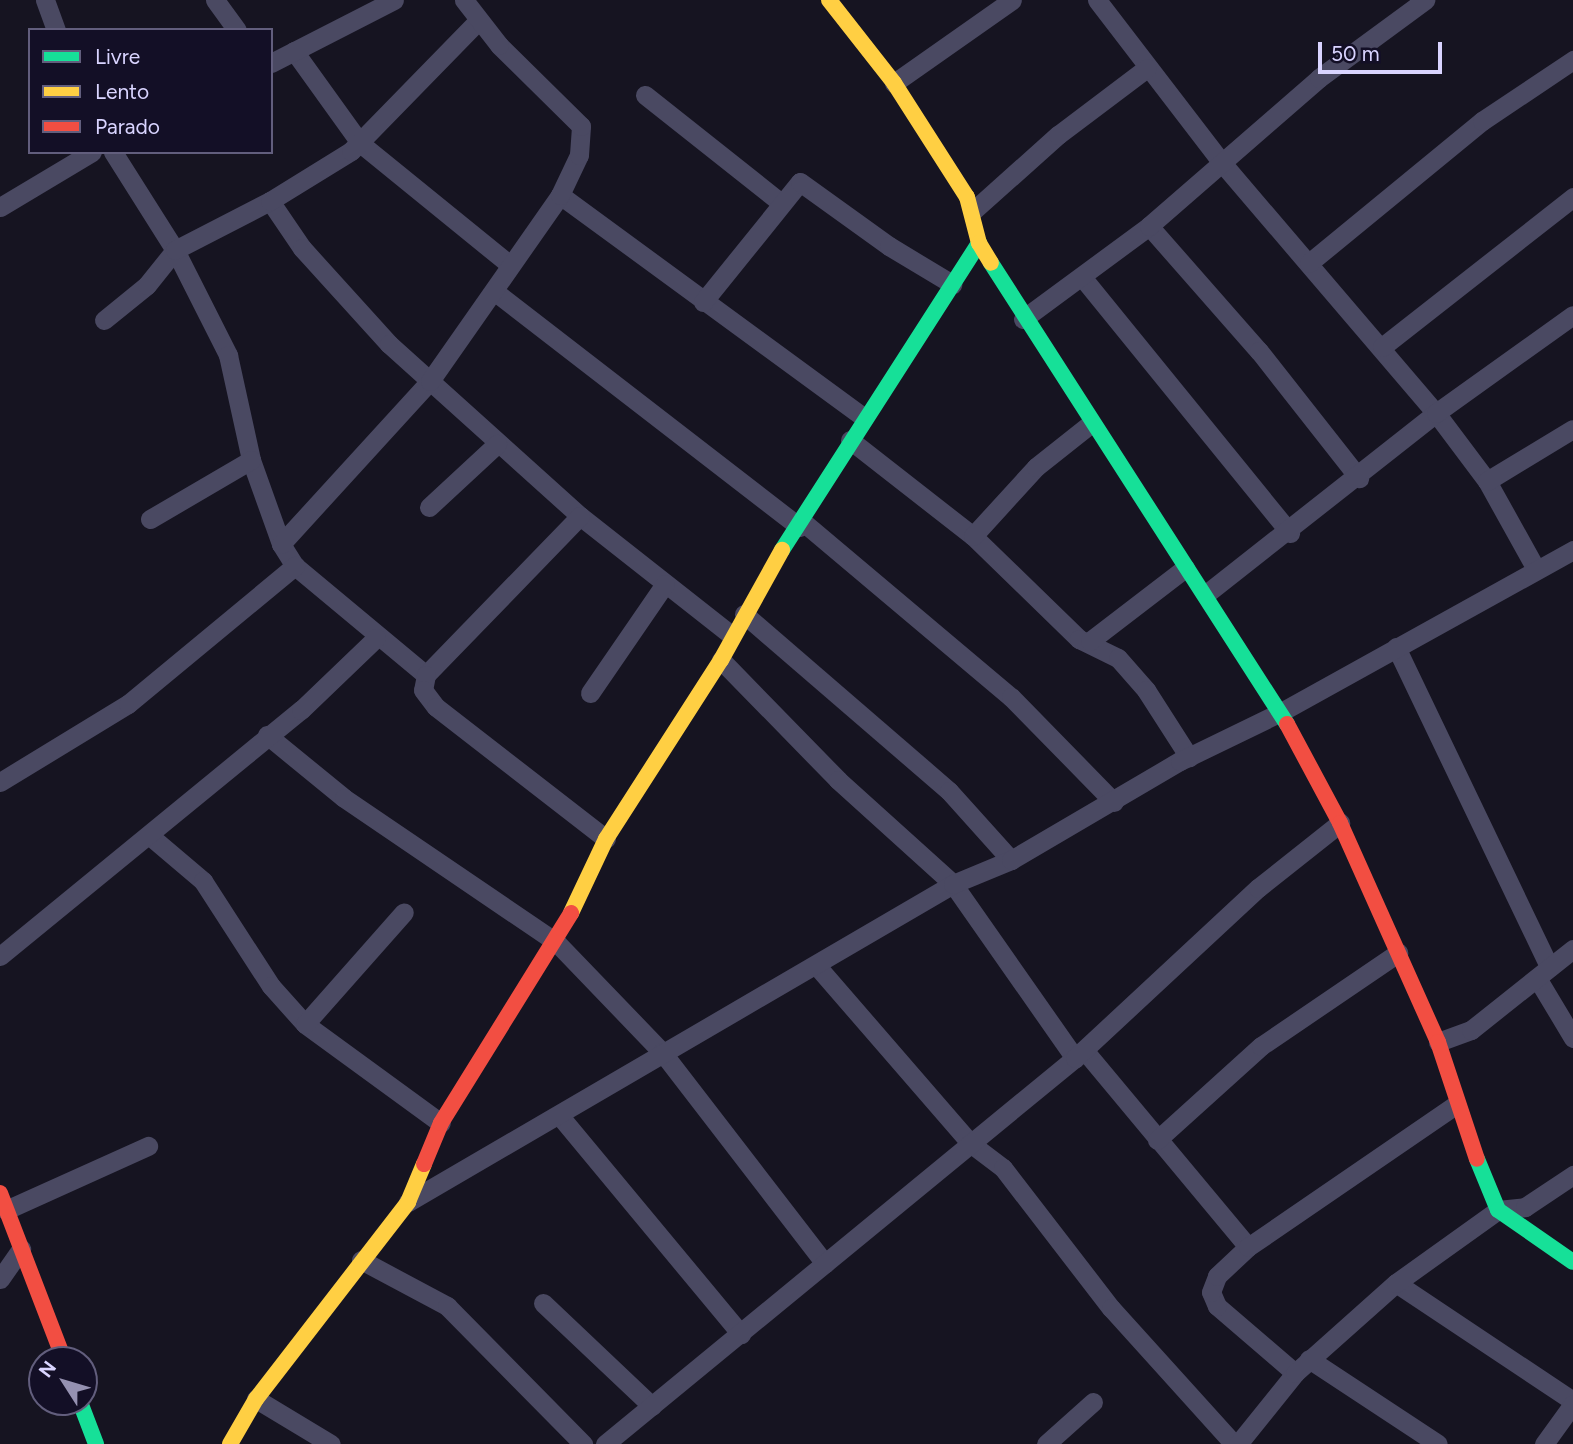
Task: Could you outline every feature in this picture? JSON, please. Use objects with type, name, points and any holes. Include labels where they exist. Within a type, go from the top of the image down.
[{"type":"street","points":[[45,0],[55,28]]},
{"type":"street","points":[[215,0],[236,28]]},
{"type":"street","points":[[273,62],[394,0]]},
{"type":"street","points":[[281,544],[430,381],[560,195],[579,155],[581,126],[478,21],[464,0]]},
{"type":"street","points":[[829,0],[894,83],[974,210],[979,243],[1023,319],[1089,425],[1185,568],[1206,594],[1281,712],[1340,823],[1438,1042],[1455,1104],[1498,1210],[1573,1262]]},
{"type":"street","points":[[894,83],[1012,0]]},
{"type":"street","points":[[1097,0],[1223,164],[1382,347],[1436,414],[1487,481],[1536,569]]},
{"type":"street","points":[[1023,319],[1149,226],[1319,78],[1425,0]]},
{"type":"street","points":[[104,320],[147,285],[175,250],[270,201],[360,143],[478,21]]},
{"type":"street","points":[[294,51],[360,143],[510,265]]},
{"type":"street","points":[[1309,263],[1482,121],[1573,60]]},
{"type":"street","points":[[974,210],[1058,135],[1147,68]]},
{"type":"street","points":[[645,95],[780,202]]},
{"type":"street","points":[[0,207],[89,154]]},
{"type":"street","points":[[114,154],[175,250],[228,355],[251,460],[281,544],[295,566],[376,638],[426,675]]},
{"type":"street","points":[[703,302],[780,202],[803,182],[889,246],[952,284]]},
{"type":"street","points":[[560,195],[863,417]]},
{"type":"street","points":[[1382,347],[1573,197]]},
{"type":"street","points":[[270,201],[328,278],[430,381],[580,516],[731,635]]},
{"type":"street","points":[[1149,226],[1259,351],[1359,478]]},
{"type":"street","points":[[230,1444],[256,1399],[408,1202],[441,1123],[557,943],[606,839],[721,660],[731,635],[801,525],[863,417],[979,243]]},
{"type":"street","points":[[1082,277],[1290,533]]},
{"type":"street","points":[[494,291],[801,525],[1011,696],[1114,802]]},
{"type":"street","points":[[1206,594],[1290,533],[1436,414],[1573,315]]},
{"type":"street","points":[[973,536],[1035,467],[1089,425]]},
{"type":"street","points":[[1487,481],[1573,429]]},
{"type":"street","points":[[850,440],[973,536],[1079,639],[1090,641],[1118,658],[1146,690],[1189,757]]},
{"type":"street","points":[[429,508],[497,444]]},
{"type":"street","points":[[150,519],[251,460]]},
{"type":"street","points":[[580,516],[426,675],[426,699],[606,839]]},
{"type":"street","points":[[408,1202],[953,884],[1012,860],[1189,757],[1281,712],[1573,550]]},
{"type":"street","points":[[0,782],[128,704],[295,566]]},
{"type":"street","points":[[1090,641],[1185,568]]},
{"type":"street","points":[[590,692],[665,584]]},
{"type":"street","points":[[744,614],[948,791],[1012,860]]},
{"type":"street","points":[[0,956],[150,836],[376,638]]},
{"type":"street","points":[[1396,647],[1573,1038]]},
{"type":"street","points":[[721,660],[838,780],[953,884],[1079,1054],[1248,1247]]},
{"type":"street","points":[[267,735],[344,798],[557,943],[662,1052],[825,1264]]},
{"type":"street","points":[[605,1444],[1079,1054],[1212,929],[1340,823]]},
{"type":"street","points":[[150,836],[203,881],[271,986],[305,1024],[441,1123]]},
{"type":"street","points":[[305,1024],[404,912]]},
{"type":"street","points":[[1438,1042],[1471,1030],[1573,949]]},
{"type":"street","points":[[1157,1140],[1261,1046],[1398,953]]},
{"type":"street","points":[[816,965],[970,1143],[1003,1168],[1120,1318],[1236,1444],[1302,1366],[1396,1283],[1498,1210],[1525,1207],[1573,1175]]},
{"type":"street","points":[[1438,1444],[1302,1366],[1212,1298],[1217,1276],[1248,1247],[1455,1104]]},
{"type":"street","points":[[559,1115],[741,1334]]},
{"type":"street","points":[[59,1346],[3,1201],[148,1146]]},
{"type":"street","points":[[0,1279],[21,1249]]},
{"type":"street","points":[[361,1261],[447,1306],[583,1444]]},
{"type":"street","points":[[1396,1283],[1573,1403],[1544,1444]]},
{"type":"street","points":[[543,1303],[652,1406]]},
{"type":"street","points":[[256,1399],[331,1444]]},
{"type":"street","points":[[1046,1444],[1093,1402]]},
{"type":"street","points":[[85,1416],[96,1444]]},
{"type":"traffic: fast","points":[[782,550],[979,243]]},
{"type":"traffic: fast","points":[[991,263],[1287,724]]},
{"type":"traffic: fast","points":[[1477,1159],[1498,1210],[1573,1262]]},
{"type":"traffic: fast","points":[[85,1416],[96,1444]]},
{"type":"traffic: slow","points":[[829,0],[894,83],[967,197],[979,243],[991,263]]},
{"type":"traffic: slow","points":[[571,913],[606,839],[721,660],[782,550]]},
{"type":"traffic: slow","points":[[230,1444],[256,1399],[408,1202],[424,1164]]},
{"type":"traffic: jam","points":[[1287,724],[1340,823],[1438,1042],[1477,1159]]},
{"type":"traffic: jam","points":[[424,1164],[441,1123],[571,913]]},
{"type":"traffic: jam","points":[[0,1193],[59,1346]]}]
